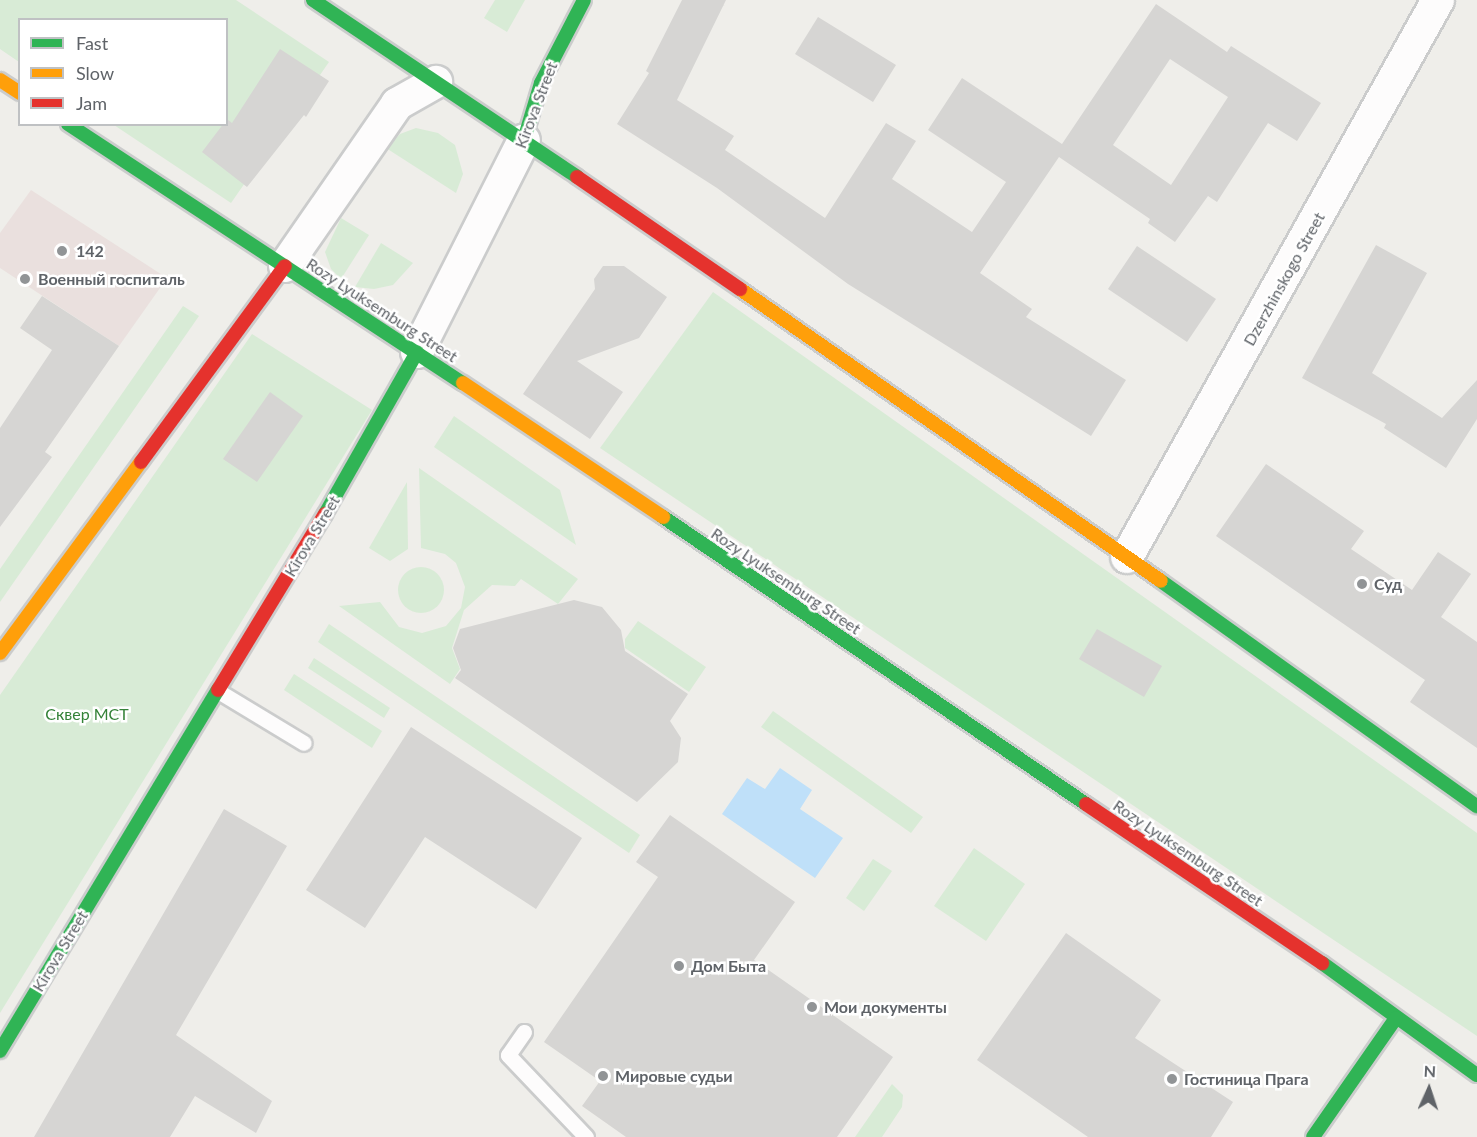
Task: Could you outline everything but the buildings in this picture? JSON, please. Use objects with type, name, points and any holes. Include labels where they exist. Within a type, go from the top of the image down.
[{"type":"main road","points":[[313,0],[524,140],[1127,557],[1477,807]]},
{"type":"main road","name":"Kirova Street","points":[[524,140],[541,82],[584,0]]},
{"type":"main road","points":[[0,80],[18,92]]},
{"type":"main road","name":"Rozy Lyuksemburg Street","points":[[71,126],[417,352],[1345,979],[1477,1075]]},
{"type":"main road","points":[[0,653],[285,266]]},
{"type":"main road","name":"Kirova Street","points":[[0,1051],[376,430],[417,352]]},
{"type":"main road","points":[[1313,1137],[1396,1018]]},
{"type":"street","name":"Dzerzhinskogo Street","points":[[1127,557],[1438,0]]},
{"type":"street","points":[[285,266],[397,104],[436,82]]},
{"type":"street","name":"Kirova Street","points":[[417,352],[524,140]]},
{"type":"lane","points":[[218,690],[304,743]]},
{"type":"lane","points":[[524,1032],[508,1055],[586,1137]]},
{"type":"shaded area","name":"142","points":[[31,190],[167,278],[119,346],[0,268],[0,233]]},
{"type":"green space","points":[[0,0],[236,0],[329,62],[231,203],[116,126],[228,126],[228,18],[18,18],[18,61],[0,49]]},
{"type":"green space","points":[[495,0],[525,0],[507,32],[484,18]]},
{"type":"green space","points":[[416,128],[438,133],[455,145],[463,174],[456,193],[386,148],[400,134]]},
{"type":"green space","points":[[341,218],[369,235],[341,279],[331,269],[325,252]]},
{"type":"green space","points":[[381,243],[413,263],[393,285],[374,289],[355,287]]},
{"type":"green space","points":[[713,292],[1477,833],[1477,1036],[600,448]]},
{"type":"green space","points":[[183,306],[199,316],[0,602],[0,569]]},
{"type":"green space","name":"Сквер МСТ","points":[[252,334],[372,410],[0,1013],[0,695]]},
{"type":"green space","points":[[454,416],[560,490],[576,545],[434,447]]},
{"type":"green space","points":[[419,468],[578,579],[558,604],[521,579],[515,586],[492,585],[464,610],[452,648],[460,669],[450,684],[339,606],[380,602],[399,627],[422,633],[446,626],[461,608],[465,587],[456,563],[445,554],[421,548]]},
{"type":"green space","points":[[407,482],[408,549],[390,561],[369,548]]},
{"type":"green space","points":[[421,567],[437,574],[444,590],[437,606],[421,613],[405,606],[398,590],[405,574]]},
{"type":"green space","points":[[638,621],[706,667],[689,692],[625,648],[625,639]]},
{"type":"green space","points":[[329,624],[640,835],[629,853],[318,642]]},
{"type":"green space","points":[[314,658],[390,708],[384,718],[308,668]]},
{"type":"green space","points":[[294,674],[382,731],[372,748],[284,690]]},
{"type":"green space","points":[[773,711],[923,817],[911,833],[761,727]]},
{"type":"green space","points":[[974,848],[1025,884],[986,941],[934,906]]},
{"type":"green space","points":[[873,859],[892,871],[864,911],[846,898]]},
{"type":"green space","points":[[892,1084],[903,1095],[902,1107],[882,1137],[855,1137]]},
{"type":"water","points":[[780,768],[812,790],[800,809],[843,838],[815,878],[722,814],[747,778],[765,789]]},
{"type":"traffic: fast","points":[[313,0],[577,177]]},
{"type":"traffic: fast","points":[[524,140],[541,83],[584,0]]},
{"type":"traffic: fast","points":[[71,126],[463,383]]},
{"type":"traffic: fast","points":[[325,514],[417,352]]},
{"type":"traffic: fast","points":[[663,517],[1086,804]]},
{"type":"traffic: fast","points":[[1161,581],[1477,806]]},
{"type":"traffic: fast","points":[[0,1051],[218,690]]},
{"type":"traffic: fast","points":[[1322,963],[1477,1075]]},
{"type":"traffic: fast","points":[[1313,1137],[1396,1018]]},
{"type":"traffic: slow","points":[[0,80],[18,92]]},
{"type":"traffic: slow","points":[[740,289],[1161,581]]},
{"type":"traffic: slow","points":[[463,383],[663,517]]},
{"type":"traffic: slow","points":[[0,653],[141,462]]},
{"type":"traffic: jam","points":[[577,177],[740,289]]},
{"type":"traffic: jam","points":[[141,462],[285,266]]},
{"type":"traffic: jam","points":[[218,690],[325,514]]},
{"type":"traffic: jam","points":[[1086,804],[1322,963]]},
{"type":"place","name":"142","points":[[62,251]]},
{"type":"place","name":"Военный госпиталь","points":[[25,279]]},
{"type":"place","name":"Суд","points":[[1362,584]]},
{"type":"place","name":"Дом Быта","points":[[679,966]]},
{"type":"place","name":"Мои документы","points":[[812,1007]]},
{"type":"place","name":"Мировые судьи","points":[[603,1076]]},
{"type":"place","name":"Гостиница Прага","points":[[1172,1079]]}]
